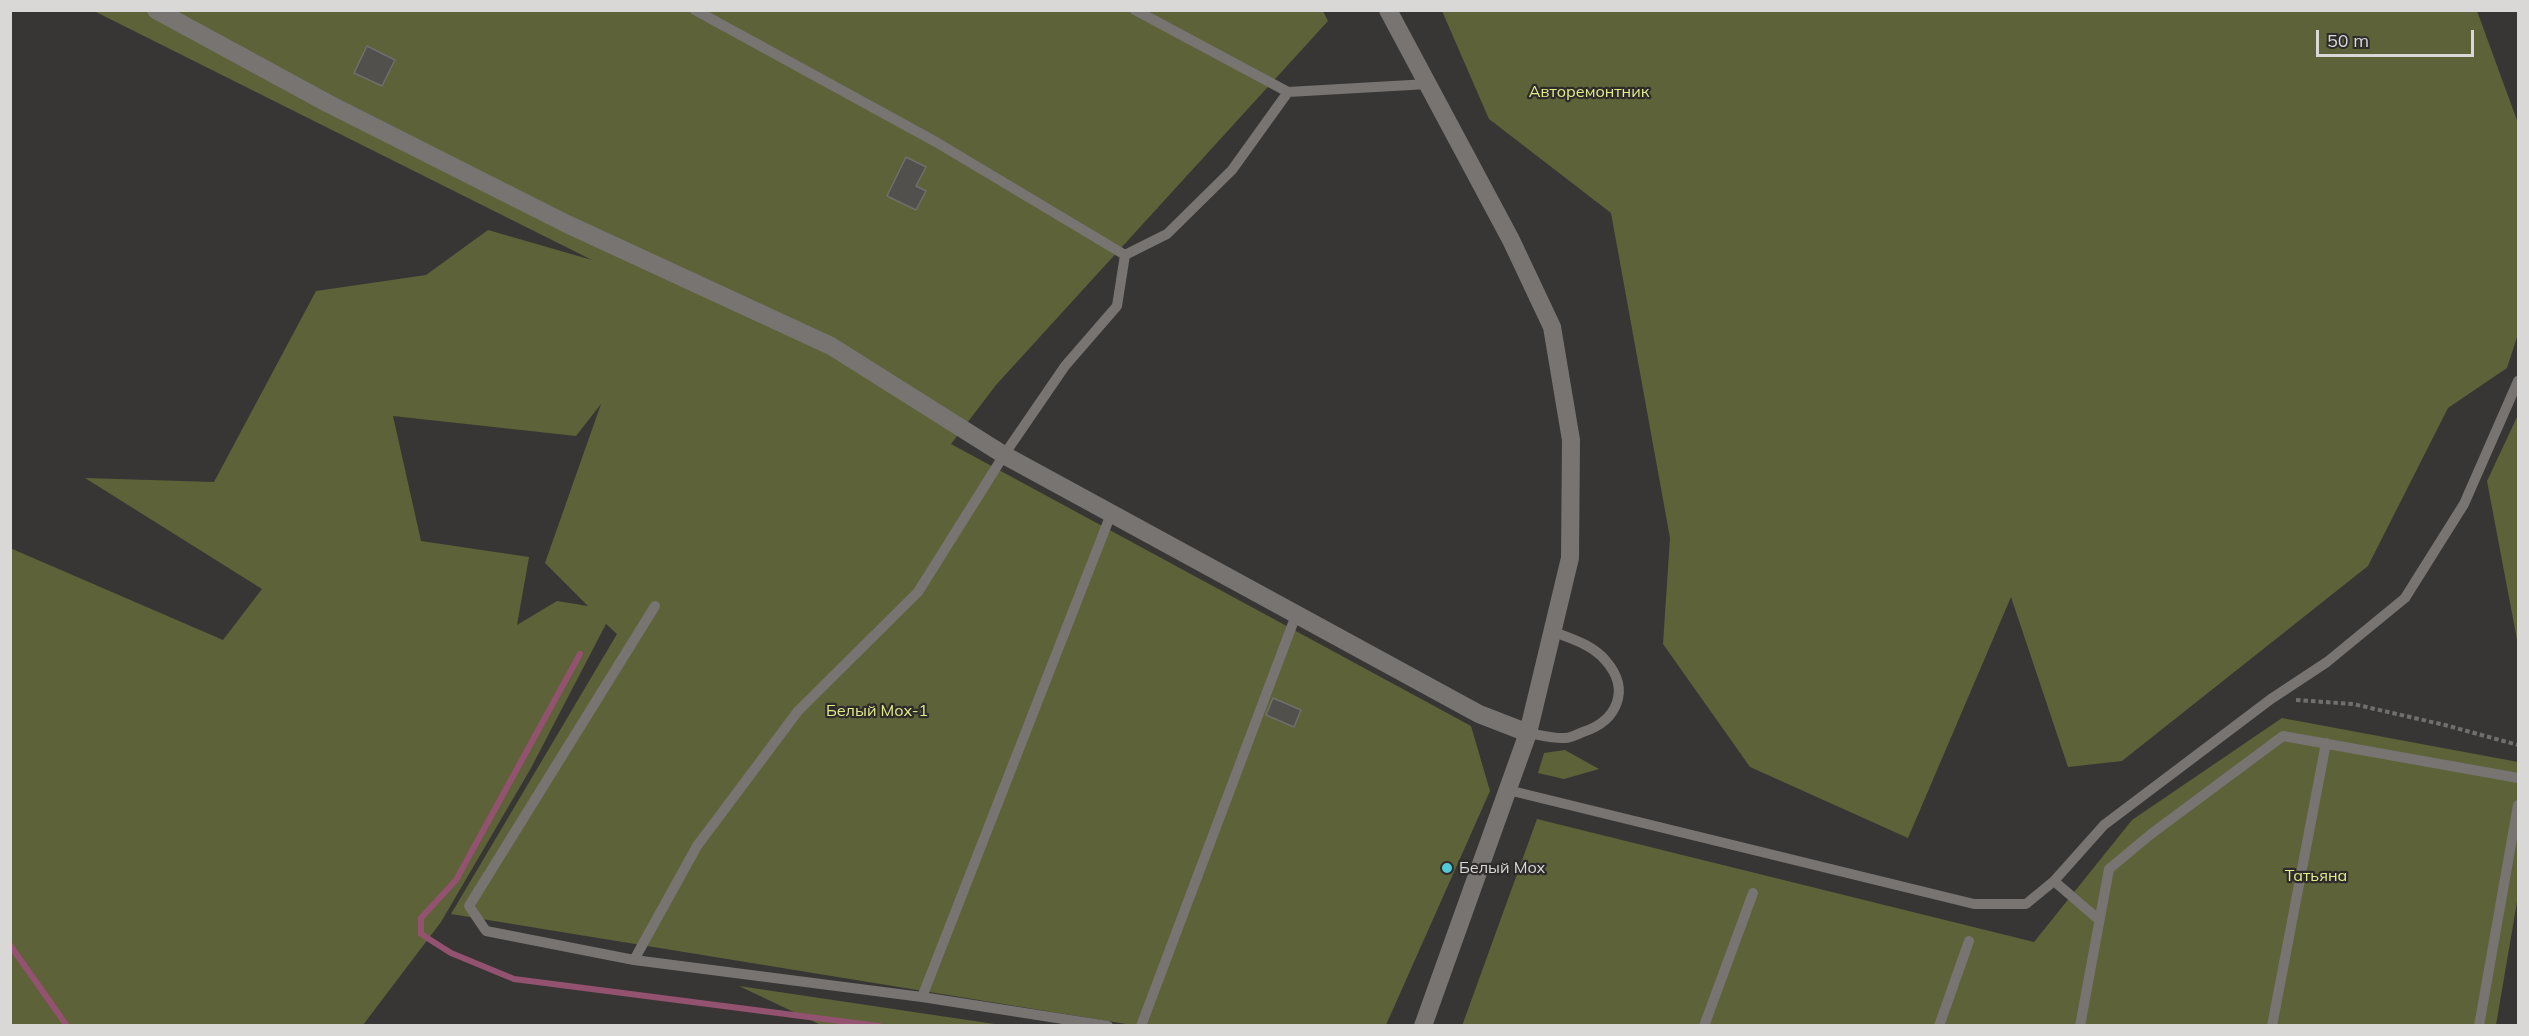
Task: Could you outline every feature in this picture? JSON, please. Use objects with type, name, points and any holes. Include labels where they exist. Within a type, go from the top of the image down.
[{"type":"street","points":[[156,10],[329,104],[567,224],[831,346],[1004,456],[1479,714],[1528,733]]},
{"type":"street","points":[[1388,10],[1511,240],[1552,327],[1571,440],[1570,558],[1554,632],[1528,733],[1423,1026]]},
{"type":"lane","points":[[695,10],[936,142],[1125,255]]},
{"type":"lane","points":[[1135,10],[1288,92],[1428,84]]},
{"type":"lane","points":[[1125,255],[1167,234],[1232,170],[1288,92]]},
{"type":"lane","points":[[634,960],[697,846],[798,711],[918,592],[1004,456],[1065,366],[1118,306],[1125,255]]},
{"type":"lane","points":[[1508,790],[1974,904],[2026,904],[2054,881],[2104,825],[2271,699],[2327,662],[2405,598],[2464,504],[2518,381]]},
{"type":"lane","points":[[922,997],[1111,514]]},
{"type":"lane","points":[[655,606],[469,906],[486,931],[634,960],[922,997],[1108,1026]]},
{"type":"lane","points":[[1141,1026],[1296,615]]},
{"type":"lane","points":[[1528,733],[1566,738],[1589,730],[1610,717],[1619,702],[1618,681],[1606,661],[1588,645],[1554,632]]},
{"type":"lane","points":[[2080,1026],[2109,869],[2151,834],[2283,736],[2518,777]]},
{"type":"lane","points":[[2272,1026],[2326,743]]},
{"type":"lane","points":[[2479,1026],[2518,805]]},
{"type":"lane","points":[[2054,881],[2098,919]]},
{"type":"lane","points":[[1704,1026],[1752,893]]},
{"type":"lane","points":[[1939,1026],[1970,941]]},
{"type":"path","points":[[2271,699],[2353,704],[2455,727],[2518,745]]},
{"type":"green space","name":"Белый Мох-1","points":[[94,11],[1323,11],[1328,21],[996,385],[951,444],[1471,726],[1490,791],[1386,1025],[1132,1025],[451,914],[617,634],[606,624],[531,768],[441,922],[363,1025],[11,1025],[10,548],[223,640],[262,589],[85,478],[214,482],[316,291],[426,275],[488,230],[592,260]],"holes":[[[601,404],[545,563],[588,606],[557,601],[517,625],[529,557],[421,541],[393,416],[576,436]]]},
{"type":"green space","name":"Авторемонтник","points":[[1442,11],[2477,11],[2518,123],[2518,334],[2507,368],[2448,408],[2368,566],[2122,761],[2068,767],[2011,597],[1908,838],[1750,767],[1663,644],[1670,538],[1611,213],[1489,119]]},
{"type":"green space","points":[[2518,415],[2518,645],[2487,481]]},
{"type":"green space","name":"Татьяна","points":[[2282,718],[2518,762],[2518,896],[2496,1025],[1462,1026],[1537,819],[2034,942],[2132,820]]},
{"type":"green space","points":[[1565,750],[1599,769],[1564,779],[1538,773],[1544,753]]},
{"type":"green space","points":[[739,986],[1001,1025],[821,1025]]},
{"type":"building","points":[[367,46],[395,60],[382,86],[354,73]]},
{"type":"building","points":[[906,157],[926,167],[916,186],[926,191],[916,210],[887,196]]},
{"type":"building","points":[[1273,698],[1301,710],[1294,727],[1266,715]]},
{"type":"waterway","points":[[580,654],[456,880],[421,918],[421,934],[451,953],[514,979],[879,1026]]},
{"type":"waterway","points":[[10,945],[67,1026]]},
{"type":"place","name":"Белый Мох","points":[[1447,868]]}]
